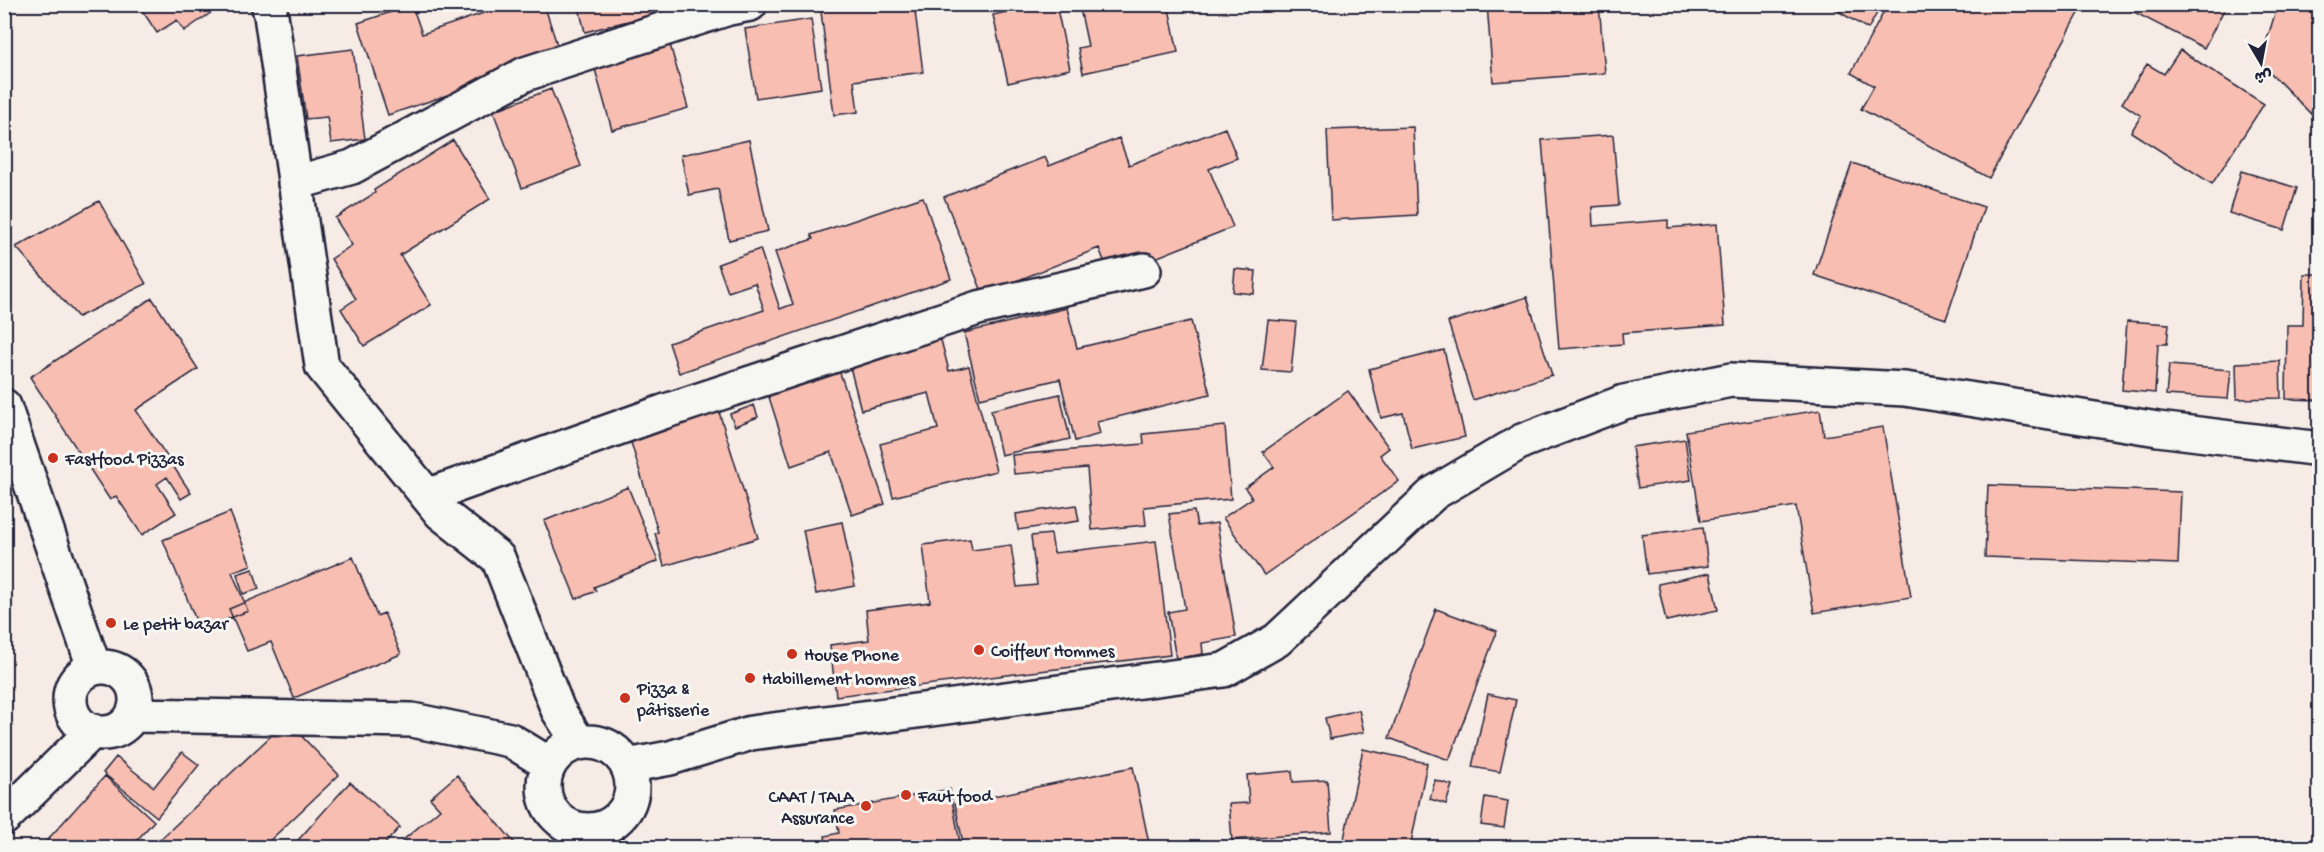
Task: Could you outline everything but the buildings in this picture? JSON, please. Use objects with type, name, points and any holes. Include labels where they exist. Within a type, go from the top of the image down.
[{"type":"street","points":[[268,4],[272,15],[322,366],[441,513],[498,558],[558,710],[579,742]]},
{"type":"street","points":[[296,183],[352,167],[525,74],[729,8],[750,4]]},
{"type":"street","points":[[427,496],[663,412],[978,308],[1144,270]]},
{"type":"street","points":[[627,766],[670,758],[751,733],[1224,670],[1277,640],[1434,494],[1522,441],[1624,402],[1731,380],[1905,389],[2158,429],[2319,448]]},
{"type":"street","points":[[4,406],[94,667]]},
{"type":"street","points":[[108,666],[119,670],[127,676],[136,693],[137,705],[133,715],[126,725],[116,731],[104,733],[93,731],[78,722],[72,712],[70,695],[73,684],[83,672],[94,667],[108,666]]},
{"type":"street","points":[[133,715],[412,720],[510,740],[549,764]]},
{"type":"street","points":[[4,818],[93,731]]},
{"type":"street","points":[[579,742],[595,742],[608,746],[620,756],[627,766],[632,780],[628,805],[617,819],[575,839],[567,826],[549,810],[545,799],[543,784],[549,764],[560,751],[579,742]]},
{"type":"place","name":"Fastfood Pizzas","points":[[53,458]]},
{"type":"place","name":"Le petit bazar","points":[[111,623]]},
{"type":"place","name":"Coiffeur Hommes","points":[[979,650]]},
{"type":"place","name":"House Phone","points":[[792,654]]},
{"type":"place","name":"Habillement hommes","points":[[750,678]]},
{"type":"place","name":"Pizza & pâtisserie","points":[[625,698]]},
{"type":"place","name":"Faut food","points":[[906,795]]},
{"type":"place","name":"CAAT / TALA Assurance","points":[[866,806]]}]
